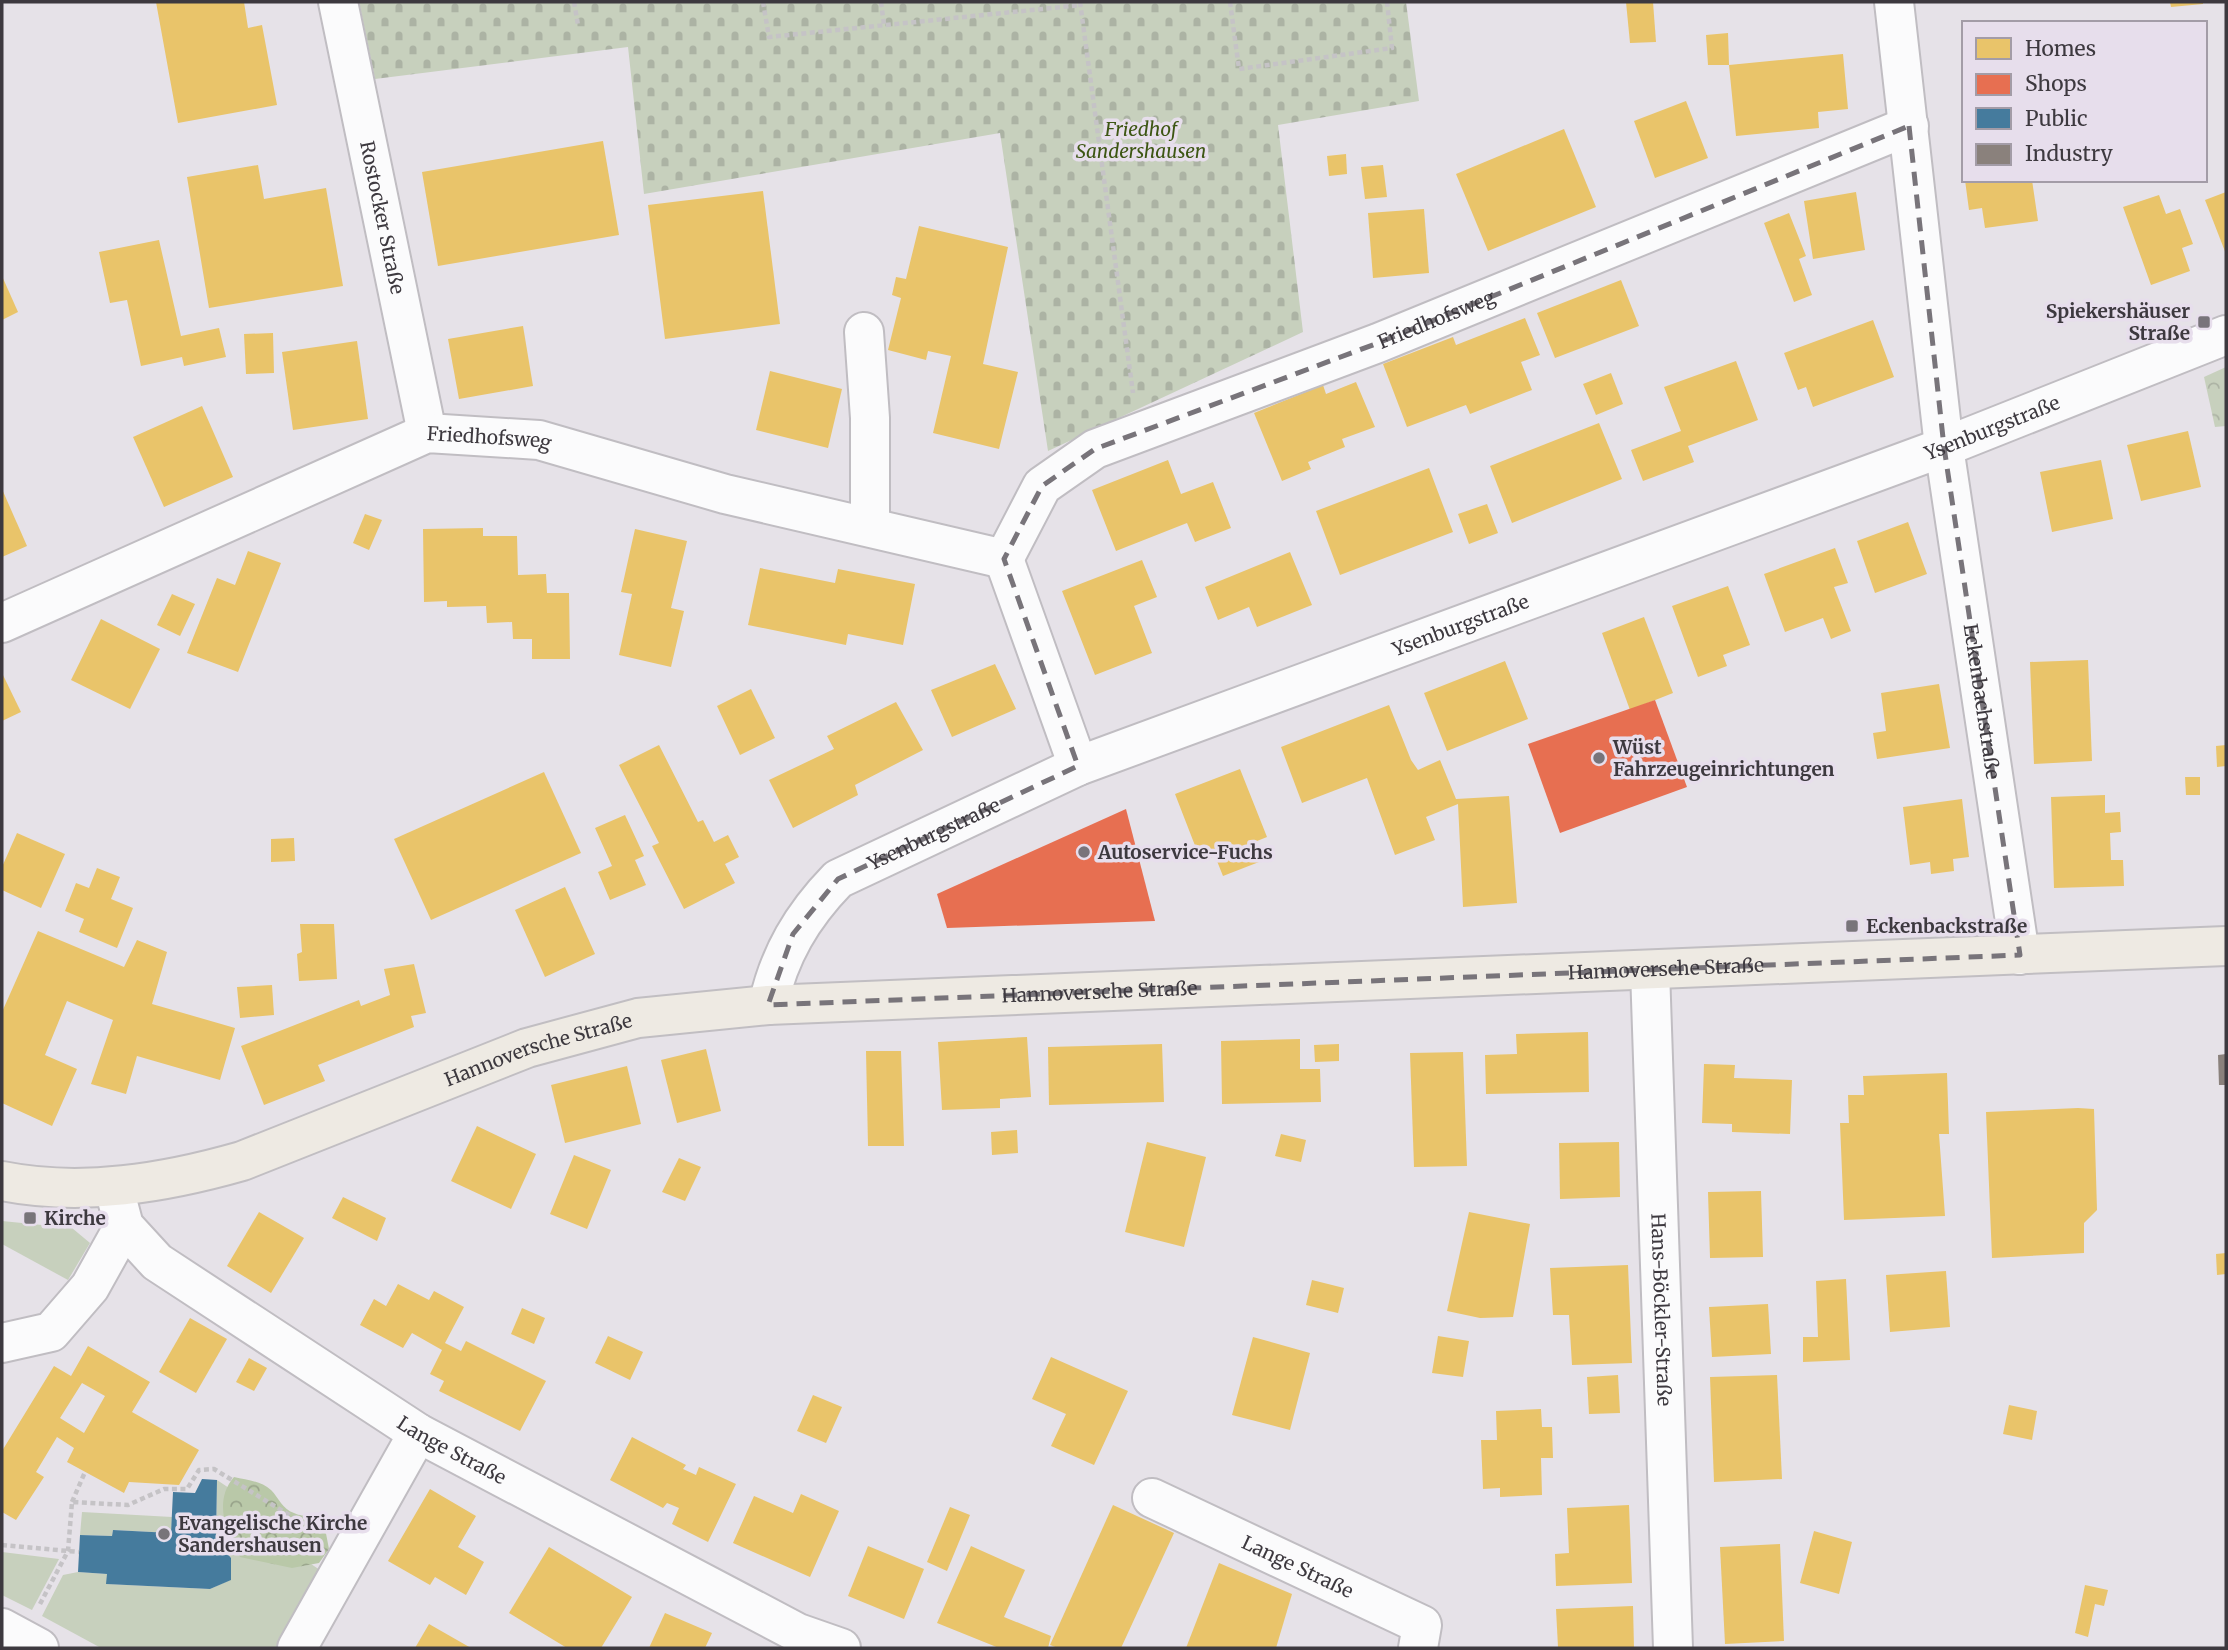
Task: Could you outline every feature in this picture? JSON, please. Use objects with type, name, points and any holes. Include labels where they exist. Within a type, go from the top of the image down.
[{"type":"main road","name":"Hannoversche Straße","points":[[2,1181],[24,1185],[114,1188],[206,1171],[242,1161],[527,1048],[638,1017],[768,1005],[2226,946]]},
{"type":"street","name":"Rostocker Straße","points":[[338,2],[426,433]]},
{"type":"street","points":[[1894,2],[1944,447]]},
{"type":"street","name":"Friedhofsweg","points":[[2,623],[426,433],[538,440],[725,494],[1004,559],[1042,486],[1095,449],[1378,342],[1909,126]]},
{"type":"street","points":[[864,332],[870,418],[870,527]]},
{"type":"street","name":"Ysenburgstraße","points":[[768,1005],[773,981],[793,934],[813,905],[838,879],[1079,766],[1944,447],[2226,335]]},
{"type":"street","name":"Eckenbachstraße","points":[[1944,447],[2020,954]]},
{"type":"street","points":[[1004,559],[1079,766]]},
{"type":"street","name":"Hans-Böckler-Straße","points":[[1650,970],[1673,1648]]},
{"type":"street","name":"Lange Straße","points":[[114,1188],[124,1226],[157,1262],[418,1433],[799,1633],[841,1648]]},
{"type":"street","points":[[2,1343],[51,1332],[90,1287],[124,1226]]},
{"type":"street","points":[[297,1648],[418,1433]]},
{"type":"street","name":"Lange Straße","points":[[1152,1498],[1422,1625],[1418,1648]]},
{"type":"street","points":[[2,1628],[39,1648]]},
{"type":"path","points":[[574,2],[578,25]]},
{"type":"path","points":[[763,2],[769,37],[1081,4],[1138,433]]},
{"type":"path","points":[[881,2],[884,26]]},
{"type":"path","points":[[1230,2],[1239,69],[1392,48],[1387,2]]},
{"type":"path","points":[[72,1502],[128,1505],[164,1489],[187,1489],[199,1470],[214,1469],[350,1552]]},
{"type":"path","points":[[38,1609],[68,1551],[72,1494],[85,1472]]},
{"type":"path","points":[[2,1545],[79,1552]]},
{"type":"highlighted area","points":[[1909,126],[1944,447],[2020,955],[768,1005],[793,934],[838,879],[1078,766],[1004,559],[1042,486],[1095,449],[1378,343]]},
{"type":"green space","name":"Friedhof Sandershausen","points":[[359,2],[1406,2],[1419,101],[1278,125],[1303,332],[1048,451],[1000,133],[644,194],[628,47],[375,79]]},
{"type":"green space","points":[[2226,367],[2226,426],[2215,427],[2204,377]]},
{"type":"green space","points":[[2,1221],[72,1228],[90,1243],[68,1280],[2,1244]]},
{"type":"green space","points":[[234,1477],[263,1485],[290,1511],[314,1517],[324,1523],[329,1549],[319,1563],[292,1568],[240,1557],[226,1527],[223,1507],[224,1496]]},
{"type":"green space","points":[[217,1480],[310,1542],[308,1562],[323,1572],[277,1648],[101,1648],[42,1616],[63,1575],[78,1572],[107,1574],[107,1584],[210,1589],[230,1580],[231,1558],[216,1540]]},
{"type":"green space","points":[[82,1512],[172,1517],[171,1533],[113,1530],[112,1536],[80,1535]]},
{"type":"green space","points":[[2,1552],[59,1559],[32,1610],[2,1595]]},
{"type":"building: Homes","points":[[156,2],[244,2],[248,28],[262,25],[277,105],[178,123]]},
{"type":"building: Homes","points":[[1626,2],[1653,2],[1656,42],[1630,43]]},
{"type":"building: Homes","points":[[2170,2],[2203,2],[2203,4],[2171,7]]},
{"type":"building: Homes","points":[[1728,33],[1729,65],[1708,65],[1706,35]]},
{"type":"building: Homes","points":[[1843,54],[1848,109],[1818,112],[1819,128],[1736,136],[1729,65]]},
{"type":"building: Homes","points":[[1686,101],[1708,158],[1655,178],[1634,121]]},
{"type":"building: Homes","points":[[1564,129],[1596,207],[1488,251],[1456,174]]},
{"type":"building: Homes","points":[[603,141],[619,235],[438,266],[422,172]]},
{"type":"building: Homes","points":[[1346,154],[1347,174],[1329,176],[1327,156]]},
{"type":"building: Homes","points":[[258,165],[264,199],[326,188],[343,286],[209,308],[187,177]]},
{"type":"building: Homes","points":[[1383,165],[1387,197],[1365,199],[1361,167]]},
{"type":"building: Homes","points":[[1965,182],[2032,182],[2038,221],[1985,228],[1982,208],[1969,210]]},
{"type":"building: Homes","points":[[763,191],[780,324],[665,339],[648,205]]},
{"type":"building: Homes","points":[[1856,192],[1865,250],[1813,259],[1804,201]]},
{"type":"building: Homes","points":[[2226,192],[2226,254],[2205,200]]},
{"type":"building: Homes","points":[[2159,195],[2166,214],[2180,209],[2193,244],[2182,248],[2190,271],[2151,285],[2123,207]]},
{"type":"building: Homes","points":[[1424,209],[1429,273],[1373,278],[1368,213]]},
{"type":"building: Homes","points":[[1789,213],[1806,256],[1799,259],[1812,295],[1794,302],[1764,223]]},
{"type":"building: Homes","points":[[919,226],[1008,247],[983,364],[1018,372],[999,449],[933,433],[951,356],[928,351],[926,360],[888,350],[901,298],[892,295],[896,277],[906,279]]},
{"type":"building: Homes","points":[[159,240],[181,336],[219,328],[226,357],[184,366],[182,357],[141,366],[127,300],[110,303],[99,252]]},
{"type":"building: Homes","points":[[2,276],[18,312],[2,320]]},
{"type":"building: Homes","points":[[1621,280],[1639,326],[1555,358],[1537,313]]},
{"type":"building: Homes","points":[[1525,318],[1540,355],[1521,362],[1532,390],[1470,414],[1466,405],[1407,427],[1383,364],[1453,337],[1456,345]]},
{"type":"building: Homes","points":[[1873,320],[1894,377],[1813,407],[1806,387],[1798,390],[1784,353]]},
{"type":"building: Homes","points":[[523,326],[533,386],[459,399],[448,339]]},
{"type":"building: Homes","points":[[273,333],[274,373],[246,374],[244,334]]},
{"type":"building: Homes","points":[[357,341],[368,419],[293,430],[282,352]]},
{"type":"building: Homes","points":[[1736,361],[1758,420],[1688,446],[1694,462],[1643,481],[1631,450],[1681,431],[1664,387]]},
{"type":"building: Homes","points":[[770,371],[842,389],[828,448],[756,430]]},
{"type":"building: Homes","points":[[1611,373],[1623,404],[1596,415],[1583,384]]},
{"type":"building: Homes","points":[[1356,382],[1375,427],[1342,439],[1345,447],[1308,462],[1311,469],[1282,481],[1254,413],[1323,385],[1326,394]]},
{"type":"building: Homes","points":[[202,406],[233,477],[164,507],[133,437]]},
{"type":"building: Homes","points":[[1599,423],[1622,479],[1512,523],[1490,466]]},
{"type":"building: Homes","points":[[2188,431],[2201,487],[2141,501],[2127,445]]},
{"type":"building: Homes","points":[[1168,460],[1181,494],[1213,482],[1231,528],[1195,542],[1187,523],[1116,551],[1092,490]]},
{"type":"building: Homes","points":[[2101,460],[2113,519],[2052,532],[2040,472]]},
{"type":"building: Homes","points":[[1429,468],[1453,532],[1340,575],[1316,511]]},
{"type":"building: Homes","points":[[2,489],[27,546],[2,557]]},
{"type":"building: Homes","points":[[1487,504],[1498,533],[1469,544],[1458,514]]},
{"type":"building: Homes","points":[[365,514],[382,520],[369,550],[353,543]]},
{"type":"building: Homes","points":[[1908,522],[1927,574],[1875,593],[1857,541]]},
{"type":"building: Homes","points":[[483,528],[483,536],[517,536],[518,575],[546,574],[547,593],[569,593],[570,659],[532,659],[532,639],[513,639],[512,622],[487,623],[486,606],[447,607],[447,601],[424,602],[423,529]]},
{"type":"building: Homes","points":[[635,529],[687,541],[671,608],[684,611],[671,667],[619,655],[632,594],[621,592]]},
{"type":"building: Homes","points":[[1835,548],[1848,583],[1834,587],[1851,631],[1831,639],[1823,618],[1785,632],[1764,574]]},
{"type":"building: Homes","points":[[248,551],[281,563],[238,672],[187,653],[217,578],[235,585]]},
{"type":"building: Homes","points":[[1290,552],[1312,605],[1257,627],[1249,607],[1218,620],[1205,587]]},
{"type":"building: Homes","points":[[1142,560],[1157,597],[1134,606],[1152,653],[1095,675],[1062,591]]},
{"type":"building: Homes","points":[[760,568],[835,583],[838,569],[915,584],[903,645],[848,634],[846,645],[748,625]]},
{"type":"building: Homes","points":[[1728,586],[1750,645],[1723,655],[1727,666],[1698,677],[1672,606]]},
{"type":"building: Homes","points":[[172,594],[195,604],[180,636],[157,625]]},
{"type":"building: Homes","points":[[1644,617],[1673,693],[1630,710],[1602,633]]},
{"type":"building: Homes","points":[[101,619],[160,649],[130,709],[71,680]]},
{"type":"building: Homes","points":[[2088,660],[2092,761],[2034,764],[2030,662]]},
{"type":"building: Homes","points":[[1505,661],[1528,719],[1447,751],[1424,693]]},
{"type":"building: Homes","points":[[995,664],[1016,709],[952,737],[931,690]]},
{"type":"building: Homes","points":[[2,673],[21,712],[2,721]]},
{"type":"building: Homes","points":[[1939,684],[1950,748],[1877,759],[1873,733],[1886,731],[1881,693]]},
{"type":"building: Homes","points":[[751,689],[775,738],[740,755],[717,706]]},
{"type":"building: Homes","points":[[896,702],[923,750],[855,785],[858,795],[793,828],[769,780],[834,749],[827,736]]},
{"type":"building: Homes","points":[[1389,705],[1411,760],[1418,770],[1440,760],[1456,799],[1509,796],[1517,903],[1463,907],[1458,804],[1426,817],[1435,840],[1395,855],[1367,778],[1302,803],[1281,747]]},
{"type":"building: Homes","points":[[659,745],[698,822],[703,820],[714,842],[728,835],[739,857],[725,864],[735,883],[684,909],[652,846],[659,843],[619,765]]},
{"type":"building: Homes","points":[[2226,745],[2226,766],[2217,767],[2216,746]]},
{"type":"building: Homes","points":[[1240,769],[1267,837],[1252,843],[1259,862],[1223,876],[1215,856],[1201,861],[1175,794]]},
{"type":"building: Homes","points":[[544,772],[581,853],[431,920],[394,839]]},
{"type":"building: Homes","points":[[2185,777],[2200,777],[2200,795],[2186,795]]},
{"type":"building: Homes","points":[[2105,795],[2105,813],[2120,812],[2121,832],[2110,833],[2111,860],[2123,860],[2124,886],[2054,888],[2051,797]]},
{"type":"building: Homes","points":[[1962,799],[1969,857],[1953,859],[1954,871],[1931,874],[1930,862],[1910,865],[1903,807]]},
{"type":"building: Homes","points":[[625,815],[644,856],[635,860],[646,885],[610,900],[598,872],[612,866],[595,828]]},
{"type":"building: Homes","points":[[17,833],[65,854],[41,908],[2,890],[2,867]]},
{"type":"building: Homes","points":[[294,838],[295,861],[271,862],[271,839]]},
{"type":"building: Homes","points":[[97,868],[120,877],[111,899],[133,908],[117,948],[79,932],[84,919],[65,911],[76,883],[89,888]]},
{"type":"building: Homes","points":[[565,887],[595,954],[545,977],[515,910]]},
{"type":"building: Homes","points":[[300,924],[334,924],[337,979],[299,981],[297,954],[302,952]]},
{"type":"building: Homes","points":[[38,931],[124,967],[137,940],[167,952],[152,1004],[235,1028],[220,1080],[137,1056],[126,1094],[91,1084],[113,1020],[67,1001],[45,1055],[77,1069],[52,1126],[2,1103],[2,1012]]},
{"type":"building: Homes","points":[[414,964],[426,1013],[411,1016],[414,1027],[318,1065],[325,1081],[264,1105],[241,1046],[359,1000],[361,1006],[390,995],[384,969]]},
{"type":"building: Homes","points":[[272,985],[274,1015],[240,1018],[237,987]]},
{"type":"building: Homes","points":[[1588,1032],[1589,1092],[1486,1094],[1485,1055],[1517,1054],[1516,1034]]},
{"type":"building: Homes","points":[[1027,1037],[1031,1097],[1000,1099],[1000,1108],[942,1110],[938,1042]]},
{"type":"building: Homes","points":[[1300,1039],[1300,1069],[1320,1069],[1321,1102],[1222,1104],[1221,1041]]},
{"type":"building: Homes","points":[[1162,1044],[1164,1102],[1049,1105],[1048,1047]]},
{"type":"building: Homes","points":[[1339,1044],[1339,1061],[1315,1062],[1314,1045]]},
{"type":"building: Homes","points":[[706,1049],[721,1111],[677,1123],[661,1060]]},
{"type":"building: Homes","points":[[866,1051],[901,1051],[904,1146],[868,1146]]},
{"type":"building: Homes","points":[[1463,1052],[1467,1166],[1414,1167],[1410,1053]]},
{"type":"building: Homes","points":[[1704,1064],[1735,1065],[1734,1078],[1792,1080],[1790,1134],[1732,1132],[1732,1124],[1702,1123]]},
{"type":"building: Homes","points":[[627,1066],[641,1124],[565,1143],[551,1085]]},
{"type":"building: Homes","points":[[1947,1073],[1949,1134],[1939,1134],[1945,1216],[1844,1220],[1840,1123],[1849,1123],[1848,1095],[1864,1095],[1863,1076]]},
{"type":"building: Homes","points":[[2094,1109],[2097,1210],[2084,1223],[2084,1253],[1992,1258],[1986,1112]]},
{"type":"building: Homes","points":[[477,1126],[536,1154],[511,1209],[451,1181]]},
{"type":"building: Homes","points":[[1017,1130],[1018,1153],[992,1155],[991,1132]]},
{"type":"building: Homes","points":[[1281,1134],[1306,1140],[1301,1162],[1275,1156]]},
{"type":"building: Homes","points":[[1147,1142],[1206,1157],[1184,1247],[1125,1232]]},
{"type":"building: Homes","points":[[1619,1142],[1620,1197],[1560,1199],[1559,1143]]},
{"type":"building: Homes","points":[[574,1155],[611,1170],[587,1229],[550,1214]]},
{"type":"building: Homes","points":[[679,1158],[701,1167],[685,1201],[662,1192]]},
{"type":"building: Homes","points":[[1761,1191],[1763,1257],[1710,1258],[1708,1192]]},
{"type":"building: Homes","points":[[343,1197],[386,1218],[377,1241],[332,1218]]},
{"type":"building: Homes","points":[[259,1212],[304,1238],[271,1293],[227,1266]]},
{"type":"building: Homes","points":[[1469,1212],[1530,1224],[1513,1317],[1480,1318],[1447,1311]]},
{"type":"building: Homes","points":[[2226,1253],[2226,1274],[2217,1275],[2216,1254]]},
{"type":"building: Homes","points":[[1628,1265],[1632,1363],[1572,1365],[1569,1315],[1553,1315],[1550,1268]]},
{"type":"building: Homes","points":[[1946,1271],[1950,1327],[1890,1332],[1886,1275]]},
{"type":"building: Homes","points":[[1846,1279],[1850,1360],[1803,1362],[1803,1337],[1818,1337],[1816,1281]]},
{"type":"building: Homes","points":[[1312,1280],[1344,1288],[1338,1313],[1306,1305]]},
{"type":"building: Homes","points":[[398,1284],[429,1300],[434,1291],[464,1307],[445,1343],[461,1351],[466,1341],[546,1381],[520,1431],[439,1391],[444,1381],[430,1374],[442,1350],[412,1333],[403,1348],[360,1325],[374,1299],[386,1306]]},
{"type":"building: Homes","points":[[1768,1304],[1771,1354],[1712,1357],[1709,1307]]},
{"type":"building: Homes","points":[[522,1308],[545,1318],[534,1344],[511,1334]]},
{"type":"building: Homes","points":[[190,1318],[227,1339],[196,1393],[159,1372]]},
{"type":"building: Homes","points":[[608,1336],[643,1352],[630,1380],[595,1363]]},
{"type":"building: Homes","points":[[1438,1336],[1469,1341],[1463,1377],[1432,1373]]},
{"type":"building: Homes","points":[[1253,1337],[1310,1353],[1290,1430],[1232,1415]]},
{"type":"building: Homes","points":[[88,1346],[150,1382],[132,1412],[199,1450],[179,1485],[129,1482],[124,1493],[67,1462],[74,1448],[57,1437],[36,1472],[44,1477],[16,1520],[2,1512],[2,1451],[54,1366],[71,1376]],"holes":[[[82,1383],[105,1396],[84,1433],[60,1418]]]},
{"type":"building: Homes","points":[[1051,1357],[1128,1391],[1094,1465],[1051,1446],[1066,1414],[1032,1399]]},
{"type":"building: Homes","points":[[249,1358],[267,1368],[254,1391],[236,1382]]},
{"type":"building: Homes","points":[[1618,1375],[1620,1413],[1589,1414],[1587,1377]]},
{"type":"building: Homes","points":[[1777,1375],[1782,1479],[1714,1482],[1710,1377]]},
{"type":"building: Homes","points":[[813,1395],[842,1407],[826,1443],[797,1431]]},
{"type":"building: Homes","points":[[2009,1405],[2037,1411],[2032,1440],[2003,1434]]},
{"type":"building: Homes","points":[[1541,1409],[1542,1427],[1552,1427],[1553,1458],[1541,1458],[1542,1495],[1500,1497],[1500,1488],[1483,1489],[1481,1440],[1497,1440],[1496,1411]]},
{"type":"building: Homes","points":[[632,1437],[686,1465],[683,1469],[696,1475],[699,1467],[736,1484],[708,1542],[672,1524],[679,1508],[667,1503],[663,1508],[610,1480]]},
{"type":"building: Homes","points":[[430,1489],[476,1516],[458,1547],[484,1562],[466,1595],[435,1577],[430,1585],[388,1561]]},
{"type":"building: Homes","points":[[801,1494],[839,1511],[810,1577],[733,1543],[754,1496],[793,1513]]},
{"type":"building: Homes","points":[[1113,1505],[1174,1533],[1121,1648],[1058,1648],[1050,1645]]},
{"type":"building: Homes","points":[[1629,1505],[1632,1583],[1556,1586],[1555,1554],[1569,1553],[1567,1508]]},
{"type":"building: Homes","points":[[950,1507],[970,1515],[947,1571],[927,1562]]},
{"type":"building: Homes","points":[[1814,1531],[1852,1542],[1839,1594],[1800,1583]]},
{"type":"building: Homes","points":[[1780,1544],[1784,1641],[1725,1644],[1720,1547]]},
{"type":"building: Homes","points":[[868,1546],[924,1569],[904,1619],[848,1596]]},
{"type":"building: Homes","points":[[971,1546],[1025,1570],[1004,1617],[1051,1636],[1048,1648],[999,1648],[937,1623]]},
{"type":"building: Homes","points":[[549,1547],[632,1597],[601,1648],[567,1648],[509,1613]]},
{"type":"building: Homes","points":[[1219,1563],[1292,1594],[1276,1648],[1186,1648]]},
{"type":"building: Homes","points":[[2085,1585],[2108,1590],[2104,1606],[2095,1604],[2088,1637],[2075,1633]]},
{"type":"building: Homes","points":[[1633,1606],[1634,1648],[1558,1647],[1556,1609]]},
{"type":"building: Homes","points":[[665,1613],[712,1633],[705,1648],[649,1648]]},
{"type":"building: Homes","points":[[429,1624],[471,1648],[415,1648]]},
{"type":"building: Shops","points":[[1655,700],[1687,787],[1560,833],[1528,744]]},
{"type":"building: Shops","name":"Autoservice-Fuchs","points":[[1126,809],[1155,921],[947,928],[937,894]]},
{"type":"building: Public","name":"Evangelische Kirche Sandershausen","points":[[202,1479],[217,1480],[216,1540],[231,1558],[231,1580],[210,1589],[106,1584],[107,1574],[78,1572],[80,1535],[112,1536],[113,1530],[171,1533],[173,1492],[195,1493]]},
{"type":"building: Industry","points":[[2226,1054],[2226,1085],[2219,1085],[2218,1055]]},
{"type":"place","name":"Spiekershäuser Straße","points":[[2204,322]]},
{"type":"place","name":"Wüst Fahrzeugeinrichtungen","points":[[1599,758]]},
{"type":"place","name":"Autoservice-Fuchs","points":[[1084,852]]},
{"type":"place","name":"Eckenbackstraße","points":[[1852,926]]},
{"type":"place","name":"Kirche","points":[[30,1218]]},
{"type":"place","name":"Evangelische Kirche Sandershausen","points":[[164,1534]]}]
